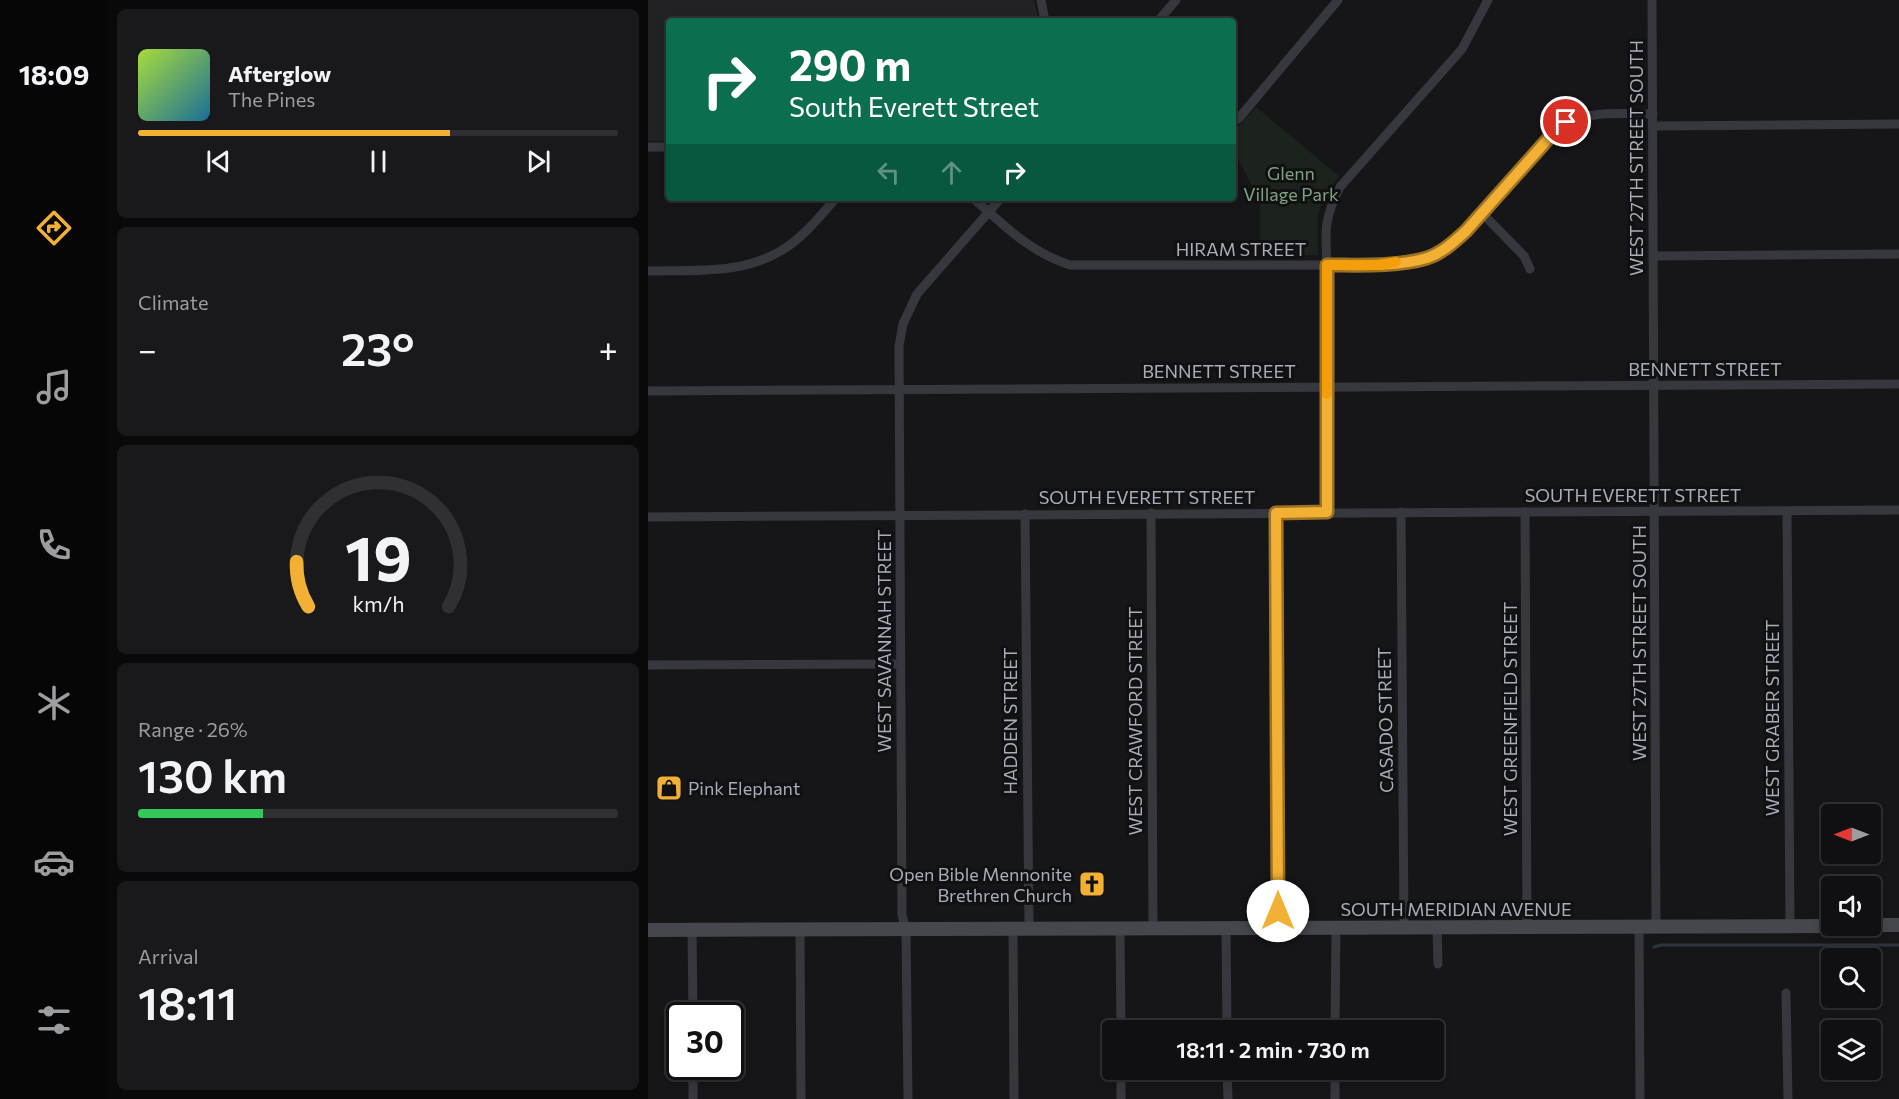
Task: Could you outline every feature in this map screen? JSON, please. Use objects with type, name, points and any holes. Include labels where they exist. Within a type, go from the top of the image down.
[{"type":"main road","points":[[1881,925],[1899,925]]},
{"type":"main road","name":"SOUTH MERIDIAN AVENUE","points":[[648,930],[1821,926]]},
{"type":"street","points":[[1041,0],[1044,18]]},
{"type":"street","points":[[1161,18],[1176,0]]},
{"type":"street","points":[[1236,119],[1338,0]]},
{"type":"street","points":[[1327,512],[1325,228],[1327,212],[1340,187],[1462,49],[1488,0]]},
{"type":"street","name":"WEST 27TH STREET SOUTH","points":[[1652,0],[1656,927]]},
{"type":"street","name":"HIRAM STREET","points":[[977,201],[1031,247],[1070,265],[1379,265],[1425,258],[1449,246],[1566,122],[1580,117],[1653,114]]},
{"type":"street","points":[[1653,126],[1899,124]]},
{"type":"street","points":[[648,147],[666,147]]},
{"type":"street","points":[[648,271],[723,269],[762,260],[782,250],[796,239],[833,201]]},
{"type":"street","name":"WEST SAVANNAH STREET","points":[[908,1099],[906,930],[902,915],[899,346],[903,324],[917,294],[998,201]]},
{"type":"street","points":[[1482,213],[1524,256],[1530,269]]},
{"type":"street","points":[[1653,256],[1899,254]]},
{"type":"street","name":"BENNETT STREET","points":[[648,391],[1899,384]]},
{"type":"street","name":"SOUTH EVERETT STREET","points":[[648,517],[1899,510]]},
{"type":"street","name":"WEST GRABER STREET","points":[[1787,511],[1790,926]]},
{"type":"street","name":"CASADO STREET","points":[[1401,512],[1404,928]]},
{"type":"street","name":"WEST GREENFIELD STREET","points":[[1525,512],[1527,927]]},
{"type":"street","name":"WEST CRAWFORD STREET","points":[[1150,513],[1153,928]]},
{"type":"street","points":[[1276,513],[1278,928]]},
{"type":"street","name":"HADDEN STREET","points":[[1025,514],[1029,929]]},
{"type":"street","points":[[648,665],[901,664]]},
{"type":"street","points":[[1639,927],[1640,1099]]},
{"type":"street","points":[[1226,928],[1227,1020]]},
{"type":"street","points":[[1335,1020],[1336,928]]},
{"type":"street","points":[[1437,928],[1438,964]]},
{"type":"street","points":[[693,929],[693,1002]]},
{"type":"street","points":[[800,929],[801,1099]]},
{"type":"street","points":[[1012,929],[1014,1099]]},
{"type":"street","points":[[1120,929],[1120,1020]]},
{"type":"street","points":[[1786,993],[1788,1099]]},
{"type":"street","points":[[693,1080],[693,1099]]},
{"type":"street","points":[[1121,1080],[1121,1099]]},
{"type":"street","points":[[1227,1080],[1228,1099]]},
{"type":"street","points":[[1335,1080],[1335,1099]]},
{"type":"shaded area","points":[[648,0],[1034,0],[1038,18],[666,18],[666,141],[648,141]]},
{"type":"green space","name":"Glenn Village Park","points":[[1256,107],[1339,176],[1324,196],[1318,216],[1318,255],[1260,255],[1260,201],[1236,156],[1236,129]]},
{"type":"waterway","points":[[1654,947],[1661,945],[1899,945]]},
{"type":"slow traffic","points":[[1327,394],[1327,265],[1379,265],[1396,262]]},
{"type":"place","name":"Pink Elephant","points":[[669,788]]},
{"type":"place","name":"Open Bible Mennonite Brethren Church","points":[[1092,884]]},
{"type":"route","points":[[1278,911],[1276,513],[1327,512],[1327,265],[1379,265],[1434,255],[1466,231],[1556,130],[1566,122]]}]
